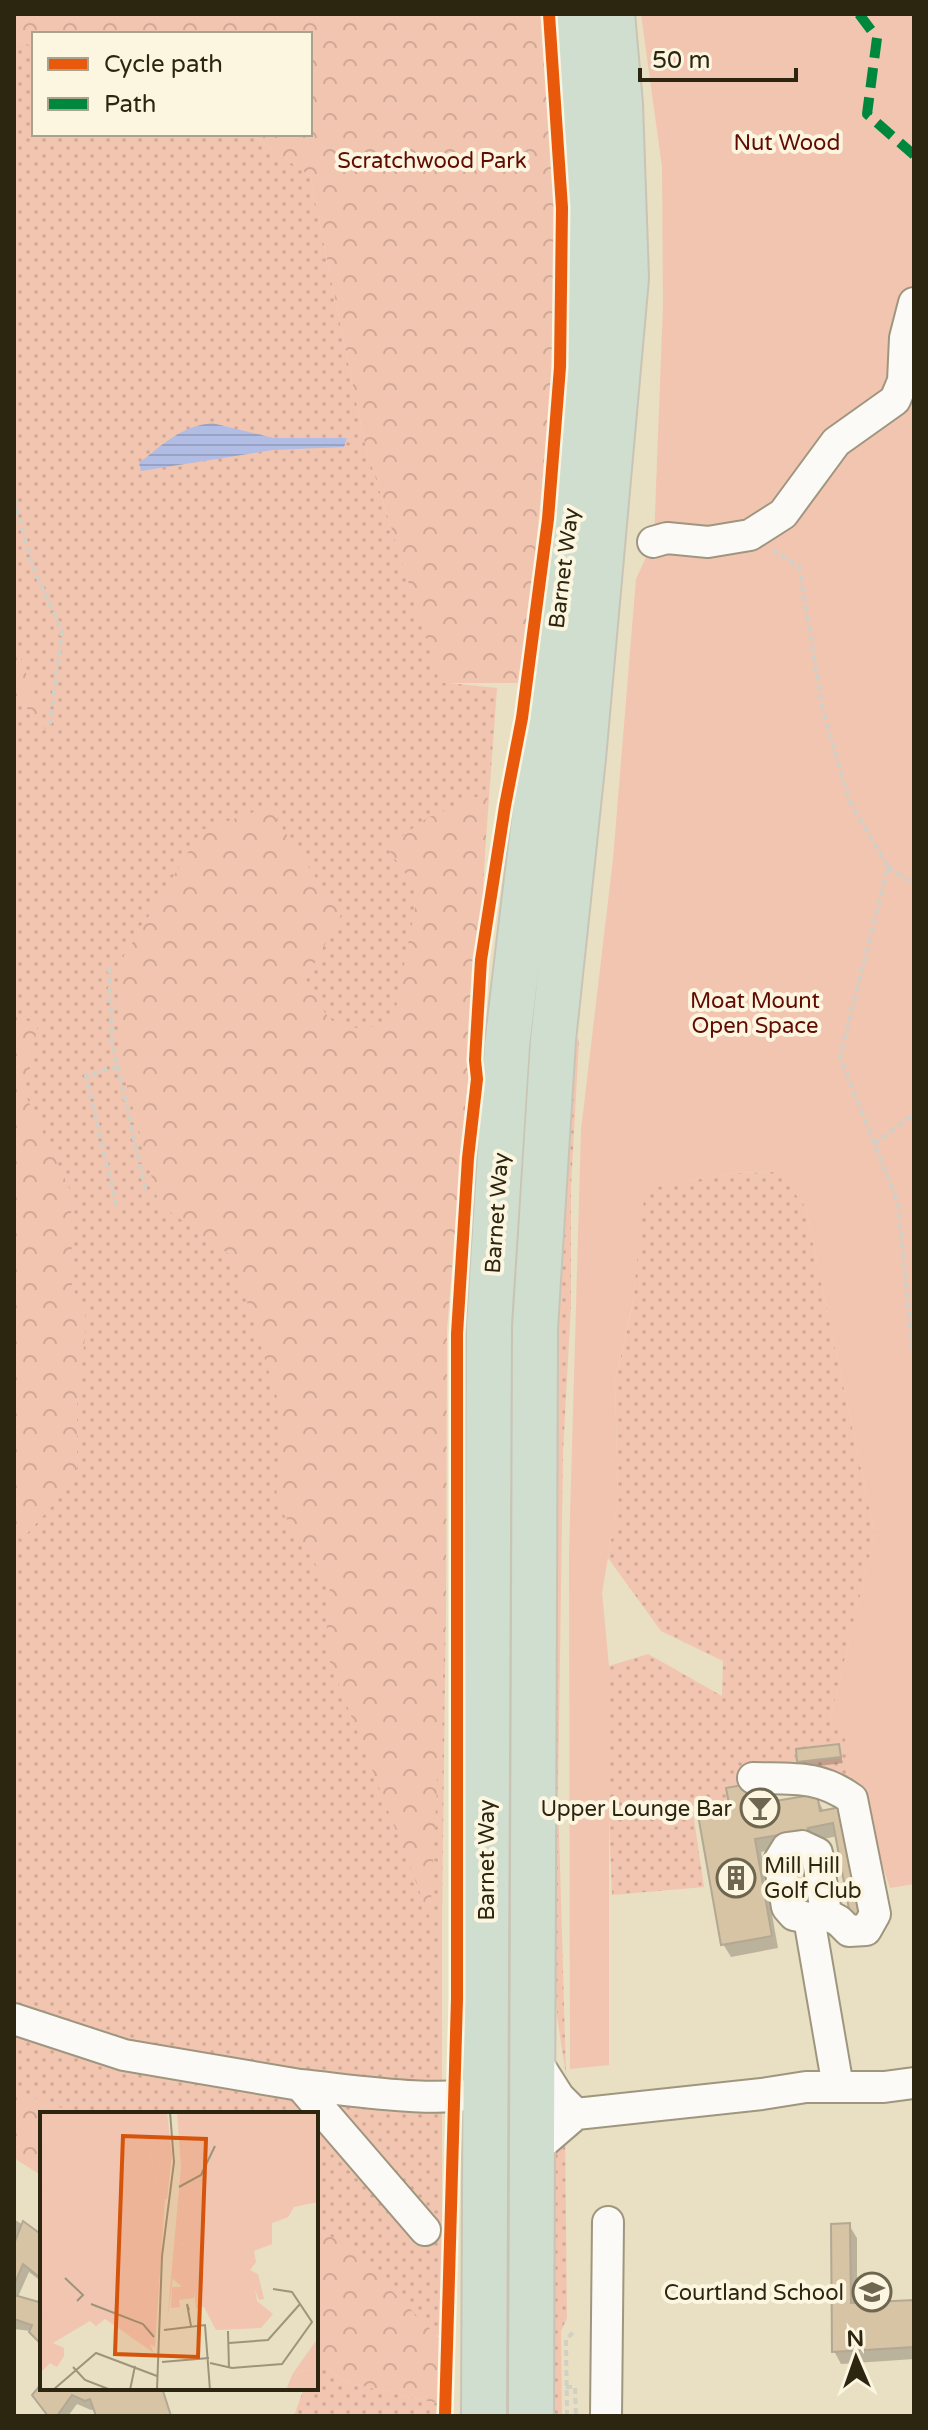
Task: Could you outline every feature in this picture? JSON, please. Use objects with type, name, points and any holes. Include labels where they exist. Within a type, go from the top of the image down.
[{"type":"highway","name":"Barnet Way","points":[[460,2415],[485,2092],[489,1324],[507,1046],[570,520],[586,271],[581,110],[572,14]]},
{"type":"highway","name":"Barnet Way","points":[[531,2416],[535,1328],[553,1040],[583,758],[626,278],[620,104],[612,14]]},
{"type":"street","points":[[653,542],[667,538],[708,542],[750,535],[783,514],[836,442],[895,400],[903,381],[905,338],[914,303]]},
{"type":"street","points":[[753,1778],[811,1779],[837,1788],[852,1799],[875,1914],[866,1930],[849,1931],[839,1921],[818,1916],[838,2087]]},
{"type":"street","points":[[14,2019],[124,2055],[300,2085],[432,2096],[467,2096],[485,2092]]},
{"type":"street","points":[[533,2056],[559,2097],[576,2114]]},
{"type":"street","points":[[533,2151],[576,2114],[806,2087],[884,2087],[914,2083]]},
{"type":"street","points":[[300,2085],[425,2230]]},
{"type":"street","points":[[606,2416],[608,2222]]},
{"type":"path","points":[[14,499],[32,565],[62,631],[50,724]]},
{"type":"path","points":[[750,535],[799,567],[823,711],[849,800],[888,867],[914,884]]},
{"type":"path","points":[[888,867],[840,1057],[898,1203],[914,1367]]},
{"type":"path","points":[[109,967],[112,1042],[146,1192]]},
{"type":"path","points":[[117,1066],[86,1076],[117,1208]]},
{"type":"path","points":[[874,1144],[914,1114]]},
{"type":"path","points":[[567,2416],[566,2340],[575,2330]]},
{"type":"path","points":[[448,2340],[456,2337],[460,2415]]},
{"type":"path","points":[[566,2387],[575,2387],[576,2416]]},
{"type":"green space","name":"Scratchwood Park","points":[[14,14],[541,14],[551,98],[556,181],[556,265],[547,433],[521,683],[440,683],[365,444],[310,176],[254,136],[312,136],[312,32],[32,32],[32,46],[14,38]]},
{"type":"green space","name":"Moat Mount Open Space","points":[[641,14],[914,14],[914,1884],[890,1888],[852,1776],[843,1727],[831,1717],[875,1534],[805,1206],[778,1172],[734,1173],[645,1189],[632,1307],[615,1381],[618,1498],[602,1593],[609,1666],[609,2065],[570,2069],[569,1554],[581,1130],[613,859],[636,579],[654,540],[663,305],[662,167]]},
{"type":"green space","points":[[14,38],[32,46],[32,136],[254,136],[310,176],[365,444],[440,682],[497,688],[469,1070],[441,1334],[446,1602],[442,2336],[431,2335],[318,2274],[318,2112],[40,2114],[14,2110]]},
{"type":"green space","points":[[14,639],[46,730],[14,694]]},
{"type":"green space","points":[[488,792],[483,892],[447,1329],[446,1616],[430,1918],[325,1649],[330,1587],[276,1502],[282,1414],[233,1257],[159,1204],[122,1068],[119,964],[202,830],[268,807],[341,915],[306,979],[323,1010],[330,1019],[346,1027],[393,1024],[418,892],[387,847],[427,818]]},
{"type":"green space","points":[[14,1015],[38,1025],[24,1092],[71,1192],[72,1286],[87,1320],[77,1405],[77,1479],[21,1540],[14,1517]]},
{"type":"green space","points":[[571,1028],[579,1041],[563,1452],[558,1796],[566,2075],[557,2016],[552,1894],[552,1381]]},
{"type":"green space","points":[[778,1172],[805,1206],[875,1534],[831,1717],[843,1727],[854,1782],[692,1806],[704,1887],[612,1895],[609,1666],[648,1654],[722,1696],[723,1661],[661,1631],[608,1558],[618,1498],[615,1381],[632,1308],[644,1189],[734,1173]]},
{"type":"green space","points":[[14,2085],[32,2097],[73,2112],[40,2112],[40,2175],[14,2158]]},
{"type":"green space","points":[[565,2131],[567,2318],[561,2331],[562,2416],[548,2416],[550,2148]]},
{"type":"green space","points":[[318,2228],[348,2247],[443,2342],[437,2403],[345,2382],[318,2362]]},
{"type":"green space","points":[[318,2362],[345,2382],[437,2403],[436,2416],[294,2416],[303,2390],[318,2390]]},
{"type":"water","points":[[212,423],[274,438],[347,438],[344,447],[273,450],[141,471],[139,463],[172,437],[190,428]]},
{"type":"building","points":[[839,1744],[841,1757],[797,1762],[796,1749]]},
{"type":"building","name":"Mill Hill Golf Club","points":[[748,1784],[752,1805],[817,1794],[820,1811],[846,1806],[865,1917],[851,1920],[833,1823],[755,1839],[772,1936],[721,1945],[698,1815],[730,1809],[726,1788]]},
{"type":"building","points":[[23,2221],[40,2234],[40,2277],[23,2264],[14,2285],[14,2244]]},
{"type":"building","points":[[850,2223],[851,2303],[914,2300],[914,2347],[832,2352],[831,2224]]},
{"type":"building","points":[[14,2295],[39,2302],[40,2300],[40,2343],[29,2332],[32,2325],[14,2319]]},
{"type":"building","points":[[40,2385],[40,2390],[163,2390],[171,2416],[96,2416],[90,2399],[85,2401],[72,2395],[57,2416],[48,2416],[32,2395]]},
{"type":"marked path","points":[[859,14],[877,38],[867,114],[914,155]]},
{"type":"cycle path","points":[[445,2416],[457,1999],[457,1334],[468,1158],[477,1079],[475,1060],[481,960],[522,718],[548,519],[560,367],[562,208],[549,14]]},
{"type":"place","name":"Upper Lounge Bar","points":[[760,1808]]},
{"type":"place","name":"Mill Hill Golf Club","points":[[736,1878]]},
{"type":"place","name":"Courtland School","points":[[872,2292]]},
{"type":"park label","name":"Nut Wood","points":[[787,142]]}]
